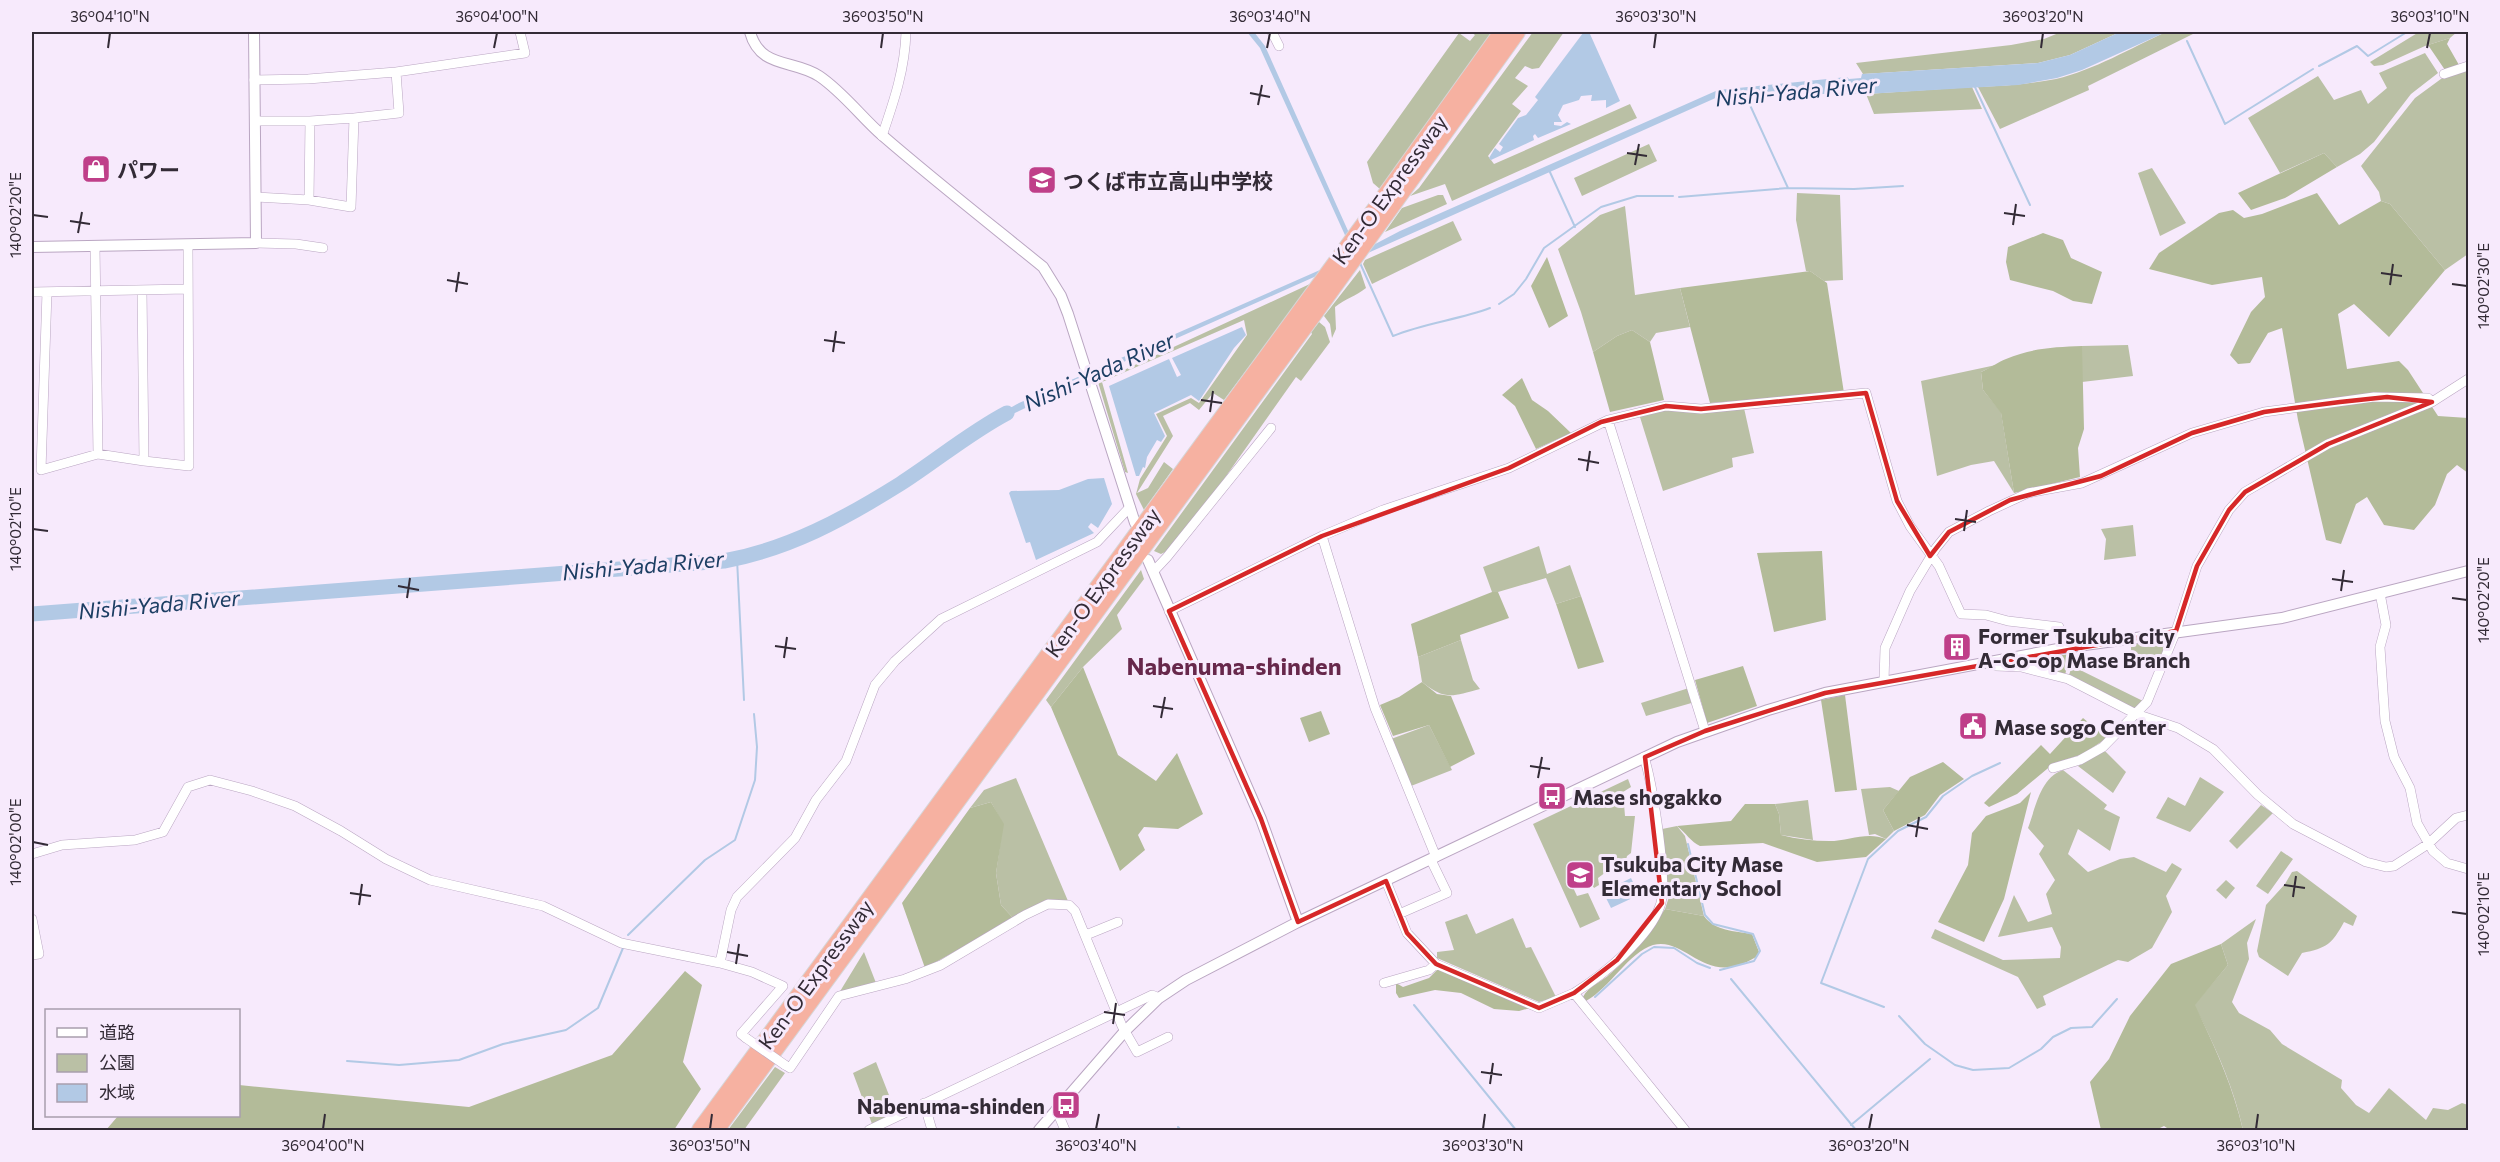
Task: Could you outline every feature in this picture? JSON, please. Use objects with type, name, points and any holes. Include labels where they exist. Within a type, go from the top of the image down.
[{"type":"highway","name":"Ken-O Expressway","points":[[700,1131],[1384,197],[1502,32]]},
{"type":"highway","name":"Ken-O Expressway","points":[[716,1131],[1518,32]]},
{"type":"street","points":[[254,32],[256,243]]},
{"type":"street","points":[[254,80],[308,79],[396,72],[525,52],[520,32]]},
{"type":"street","points":[[750,32],[753,43],[760,52],[774,60],[819,76],[882,136],[1043,267],[1061,296],[1136,523]]},
{"type":"street","points":[[882,136],[899,86],[906,51],[906,32]]},
{"type":"street","points":[[1272,32],[1279,46]]},
{"type":"street","points":[[2444,74],[2469,66]]},
{"type":"street","points":[[255,121],[310,121],[399,113],[396,72]]},
{"type":"street","points":[[256,197],[351,207],[354,118]]},
{"type":"street","points":[[309,201],[310,121]]},
{"type":"street","points":[[32,247],[256,243],[296,244],[323,248]]},
{"type":"street","points":[[46,291],[36,472],[98,454],[189,466],[188,245]]},
{"type":"street","points":[[95,246],[98,454]]},
{"type":"street","points":[[32,292],[188,289]]},
{"type":"street","points":[[142,290],[144,461]]},
{"type":"street","points":[[2053,768],[2092,754],[2103,747],[2136,714],[2150,695],[2176,631],[2197,566],[2229,510],[2245,492],[2328,444],[2432,402],[2469,379]]},
{"type":"street","points":[[1169,611],[1322,536],[1394,506],[1509,468],[1608,420],[1666,406],[1701,409],[1866,393],[1897,501],[1910,526],[1932,555],[1961,614],[1986,615],[2008,621],[2036,622],[2059,627],[2063,648]]},
{"type":"street","points":[[1884,681],[1885,648],[1910,591],[1932,555],[1949,532],[2010,500],[2028,493],[2092,480],[2192,433],[2264,412],[2395,397],[2428,399],[2432,402]]},
{"type":"street","points":[[1608,420],[1706,731]]},
{"type":"street","points":[[1153,572],[1271,428]]},
{"type":"street","points":[[720,963],[731,910],[737,897],[795,838],[816,800],[846,761],[872,692],[895,661],[941,619],[1097,542],[1130,507]]},
{"type":"street","points":[[1322,536],[1375,708],[1447,893],[1399,914]]},
{"type":"street","points":[[1148,560],[1261,819],[1298,922]]},
{"type":"street","points":[[1039,1131],[1125,1031],[1159,998],[1186,980],[1298,922],[1644,757],[1706,731],[1799,700],[1884,681],[2063,648],[2282,618],[2469,571]]},
{"type":"street","points":[[2380,593],[2386,625],[2380,647],[2385,721],[2394,757],[2410,788],[2417,823],[2433,852],[2447,863],[2469,868]]},
{"type":"street","points":[[1987,661],[1996,666],[2021,668],[2068,679],[2136,714],[2178,728],[2203,742],[2226,761],[2258,795],[2293,824],[2366,862],[2386,867],[2394,866],[2428,844],[2456,818],[2469,815]]},
{"type":"street","points":[[1386,881],[1408,934],[1436,964],[1539,1008],[1574,993],[1603,974],[1617,960],[1648,927],[1662,903],[1660,857],[1644,757]]},
{"type":"street","points":[[32,854],[62,844],[135,840],[163,832],[188,788],[210,780],[252,791],[295,806],[386,859],[430,880],[543,906],[621,943],[720,963],[752,972],[783,986],[741,1034],[790,1068],[839,996],[896,982],[941,965],[1025,915],[1048,904],[1069,905],[1086,935],[1125,1031],[1137,1052],[1168,1037]]},
{"type":"street","points":[[32,919],[39,954],[32,955]]},
{"type":"street","points":[[1086,935],[1118,922]]},
{"type":"street","points":[[1384,983],[1429,970],[1436,964]]},
{"type":"street","points":[[1574,993],[1685,1131]]},
{"type":"street","points":[[869,1131],[1054,1043],[1116,1010],[1152,994],[1159,998]]},
{"type":"street","points":[[924,1103],[932,1131]]},
{"type":"street","points":[[1056,1109],[1065,1131]]},
{"type":"highlighted area","points":[[1866,393],[1897,501],[1930,556],[1949,532],[2010,500],[2101,476],[2192,433],[2264,412],[2340,402],[2387,397],[2432,402],[2328,444],[2245,492],[2229,510],[2197,566],[2176,631],[1825,693],[1705,731],[1645,757],[1662,903],[1617,960],[1574,993],[1539,1008],[1436,964],[1407,933],[1386,881],[1298,922],[1261,819],[1169,611],[1322,536],[1509,468],[1601,422],[1634,413],[1666,406],[1701,409]]},
{"type":"green space","points":[[1471,32],[1492,32],[1381,190],[1373,183],[1367,162],[1459,33],[1470,41],[1475,35]]},
{"type":"green space","points":[[1533,32],[1564,32],[1539,68],[1532,69],[1525,66],[1515,78],[1528,86],[1512,104],[1521,111],[1488,156],[1494,164],[1630,104],[1637,118],[1452,201],[1445,184],[1410,196],[1419,188]]},
{"type":"green space","points":[[2061,32],[2120,32],[2070,55],[2038,63],[1863,74],[1856,63],[2011,45],[2044,39]]},
{"type":"green space","points":[[2166,32],[2197,32],[2088,86],[2089,90],[2000,129],[1978,87],[2036,82],[2070,75]]},
{"type":"green space","points":[[2419,32],[2457,32],[2450,38],[2425,46],[2383,65],[2374,66],[2370,62]]},
{"type":"green space","points":[[2450,38],[2447,44],[2459,65],[2445,70],[2428,45]]},
{"type":"green space","points":[[2425,53],[2438,73],[2411,94],[2374,142],[2360,154],[2337,167],[2324,153],[2280,173],[2248,118],[2318,76],[2334,100],[2361,90],[2368,104],[2387,88],[2379,73]]},
{"type":"green space","points":[[2468,70],[2468,254],[2445,270],[2390,204],[2381,201],[2379,192],[2361,166],[2415,98],[2445,76]]},
{"type":"green space","points":[[1972,87],[1982,109],[1874,114],[1866,94]]},
{"type":"green space","points":[[1649,144],[1657,161],[1582,196],[1574,178]]},
{"type":"green space","points":[[2324,153],[2337,167],[2285,198],[2251,210],[2238,193]]},
{"type":"green space","points":[[2152,168],[2186,223],[2160,236],[2138,173]]},
{"type":"green space","points":[[1797,193],[1840,195],[1843,280],[1824,281],[1810,271],[1806,271],[1796,220]]},
{"type":"green space","points":[[2317,193],[2339,225],[2381,201],[2390,204],[2445,270],[2389,337],[2354,304],[2338,314],[2347,369],[2399,361],[2408,370],[2438,416],[2468,418],[2468,473],[2457,465],[2447,474],[2435,505],[2414,530],[2384,525],[2367,497],[2356,504],[2341,544],[2326,540],[2298,420],[2282,328],[2268,333],[2250,363],[2238,364],[2230,355],[2251,312],[2265,297],[2262,277],[2212,285],[2149,269],[2159,253],[2219,213],[2233,210],[2244,218],[2262,214]]},
{"type":"green space","points":[[1443,195],[1447,204],[1385,232],[1402,208]]},
{"type":"green space","points":[[1625,206],[1635,295],[1680,288],[1690,327],[1656,333],[1650,342],[1632,330],[1617,336],[1593,352],[1558,249],[1600,215]]},
{"type":"green space","points":[[1453,221],[1462,240],[1372,284],[1363,264],[1365,260]]},
{"type":"green space","points":[[2043,233],[2063,240],[2071,258],[2102,272],[2092,304],[2073,301],[2053,291],[2010,280],[2006,262],[2008,247]]},
{"type":"green space","points":[[1547,257],[1568,316],[1549,328],[1531,286]]},
{"type":"green space","points":[[1360,270],[1366,288],[1335,307],[1336,329],[1332,338],[1330,324],[1324,316]]},
{"type":"green space","points":[[1810,271],[1827,283],[1844,393],[1710,403],[1680,288]]},
{"type":"green space","points":[[1312,283],[1224,400],[1213,393],[1199,410],[1190,403],[1163,416],[1173,436],[1137,493],[1148,488],[1164,462],[1173,469],[1144,510],[1136,494],[1140,479],[1167,436],[1156,414],[1191,398],[1199,403],[1247,335],[1244,320],[1102,382],[1128,473],[1125,472],[1098,382]]},
{"type":"green space","points":[[1319,322],[1325,327],[1330,342],[1301,381],[1296,377],[1224,479],[1167,551],[1161,554],[1154,551],[1312,334],[1311,332]]},
{"type":"green space","points":[[1632,330],[1650,342],[1664,400],[1610,412],[1593,352],[1617,336]]},
{"type":"green space","points":[[2128,345],[2133,376],[2082,382],[2082,346]]},
{"type":"green space","points":[[2082,346],[2084,429],[2078,448],[2080,477],[2014,493],[2001,413],[1983,390],[1981,372],[2003,360],[2025,352]]},
{"type":"green space","points":[[1996,365],[1981,372],[1983,390],[2001,412],[2014,493],[1994,461],[1971,465],[1937,476],[1921,381]]},
{"type":"green space","points":[[1522,378],[1532,400],[1548,411],[1571,433],[1536,449],[1515,406],[1502,395]]},
{"type":"green space","points":[[1670,408],[1744,408],[1754,453],[1732,458],[1733,467],[1663,491],[1639,414]]},
{"type":"green space","points":[[2133,525],[2136,556],[2104,560],[2106,539],[2101,529]]},
{"type":"green space","points":[[1539,546],[1547,574],[1570,565],[1581,596],[1556,604],[1546,578],[1492,592],[1483,567]]},
{"type":"green space","points":[[1822,551],[1826,620],[1774,632],[1757,553]]},
{"type":"green space","points":[[1141,570],[1144,579],[1117,615],[1122,629],[1083,667],[1051,707],[1046,700]]},
{"type":"green space","points":[[1492,592],[1498,592],[1509,618],[1460,635],[1461,640],[1418,657],[1411,624]]},
{"type":"green space","points":[[1581,596],[1604,662],[1578,669],[1556,604]]},
{"type":"green space","points":[[2169,638],[2158,666],[2131,666],[2131,644]]},
{"type":"green space","points":[[1461,640],[1473,680],[1480,689],[1450,695],[1437,692],[1422,682],[1418,657]]},
{"type":"green space","points":[[2070,654],[2065,675],[2028,665],[2028,660]]},
{"type":"green space","points":[[1743,666],[1757,706],[1707,723],[1695,680]]},
{"type":"green space","points":[[2072,666],[2143,701],[2136,710],[2069,675]]},
{"type":"green space","points":[[1083,667],[1118,755],[1156,781],[1177,753],[1203,814],[1178,829],[1144,827],[1138,835],[1145,850],[1120,871],[1051,707]]},
{"type":"green space","points":[[1422,682],[1437,694],[1451,696],[1475,754],[1450,767],[1429,725],[1393,736],[1380,705],[1399,697]]},
{"type":"green space","points":[[1689,688],[1695,702],[1646,716],[1641,703]]},
{"type":"green space","points":[[1845,695],[1857,790],[1835,792],[1821,700]]},
{"type":"green space","points":[[1321,711],[1330,734],[1309,742],[1300,718]]},
{"type":"green space","points":[[2083,718],[2107,738],[2083,754],[2053,764],[2017,794],[1989,807],[1984,803],[2041,745],[2050,754]]},
{"type":"green space","points":[[1429,725],[1452,770],[1411,786],[1391,739]]},
{"type":"green space","points":[[2104,750],[2126,772],[2113,793],[2078,766]]},
{"type":"green space","points":[[1943,762],[1964,779],[1940,795],[1925,815],[1894,831],[1883,810],[1910,777]]},
{"type":"green space","points":[[2063,770],[2107,805],[2104,809],[2120,817],[2110,851],[2078,829],[2068,854],[2088,872],[2120,859],[2134,857],[2166,872],[2172,863],[2182,869],[2166,896],[2172,912],[2152,948],[2128,962],[2118,960],[2043,996],[2046,1005],[2037,1009],[2018,977],[1931,938],[1935,929],[2003,960],[2060,958],[2061,947],[2052,927],[1998,937],[2014,895],[2028,922],[2052,914],[2046,894],[2055,880],[2039,854],[2044,846],[2028,828],[2044,786],[2049,779]]},
{"type":"green space","points":[[2200,777],[2224,792],[2190,832],[2156,818],[2168,797],[2185,806]]},
{"type":"green space","points":[[1016,778],[1068,901],[1014,919],[1001,905],[996,873],[1003,824],[991,802],[970,808],[984,790]]},
{"type":"green space","points":[[1628,779],[1631,787],[1623,792],[1625,816],[1635,816],[1631,853],[1627,856],[1625,864],[1614,866],[1598,878],[1599,885],[1594,888],[1585,874],[1570,881],[1577,896],[1588,893],[1600,919],[1580,928],[1533,824]]},
{"type":"green space","points":[[1890,787],[1899,791],[1883,810],[1894,831],[1886,839],[1875,834],[1869,835],[1861,789]]},
{"type":"green space","points":[[2031,792],[2004,899],[1984,942],[1938,922],[1968,865],[1972,833],[1986,816],[2020,803]]},
{"type":"green space","points":[[1808,800],[1813,840],[1781,835],[1779,814],[1775,804]]},
{"type":"green space","points":[[991,802],[1004,824],[996,873],[1001,905],[1014,919],[925,968],[902,903],[970,808]]},
{"type":"green space","points":[[1745,804],[1775,804],[1779,814],[1781,835],[1823,841],[1865,836],[1886,839],[1866,857],[1817,862],[1763,843],[1700,846],[1677,826],[1731,821]]},
{"type":"green space","points":[[2261,805],[2273,813],[2237,849],[2229,841]]},
{"type":"green space","points":[[1677,826],[1685,836],[1704,916],[1665,909],[1669,897],[1662,829]]},
{"type":"green space","points":[[2281,851],[2293,859],[2268,894],[2256,886]]},
{"type":"green space","points":[[2297,871],[2357,916],[2353,926],[2344,922],[2328,944],[2302,953],[2288,976],[2259,957],[2257,951],[2266,905],[2285,884],[2292,872]]},
{"type":"green space","points":[[2226,880],[2235,888],[2226,899],[2216,890]]},
{"type":"green space","points":[[1665,909],[1704,916],[1719,927],[1752,934],[1759,952],[1756,957],[1738,965],[1723,967],[1710,965],[1665,944],[1653,945],[1636,955],[1603,988],[1586,1001],[1583,997],[1585,993],[1626,959]]},
{"type":"green space","points":[[1467,914],[1476,934],[1513,918],[1526,948],[1531,947],[1556,997],[1539,1002],[1437,958],[1437,952],[1454,950],[1445,922]]},
{"type":"green space","points":[[2256,919],[2247,943],[2249,959],[2232,1002],[2239,1013],[2270,1030],[2282,1044],[2342,1080],[2341,1088],[2356,1105],[2369,1113],[2389,1088],[2426,1120],[2433,1108],[2448,1110],[2462,1103],[2468,1105],[2468,1130],[2243,1130],[2223,1066],[2194,1005],[2228,965],[2221,944]]},
{"type":"green space","points":[[2221,944],[2228,965],[2195,1005],[2228,1081],[2243,1130],[2170,1130],[2164,1126],[2156,1130],[2101,1130],[2090,1082],[2109,1059],[2130,1016],[2171,964]]},
{"type":"green space","points":[[864,952],[876,983],[839,993]]},
{"type":"green space","points":[[1438,969],[1530,1008],[1519,1011],[1494,1009],[1461,993],[1435,990],[1399,998],[1396,993],[1396,983],[1403,987],[1429,978]]},
{"type":"green space","points":[[685,971],[702,985],[683,1062],[701,1089],[674,1130],[106,1130],[117,1117],[240,1117],[240,1085],[469,1107],[612,1055]]},
{"type":"green space","points":[[876,1062],[896,1113],[872,1124],[853,1073]]},
{"type":"green space","points":[[775,1067],[785,1073],[744,1130],[728,1130]]},
{"type":"water","points":[[1247,32],[1254,32],[1265,46],[1358,253],[1400,231],[1718,90],[1847,77],[1849,79],[1861,78],[1862,74],[2038,63],[2070,55],[2120,32],[2166,32],[2082,70],[2057,78],[2018,85],[1866,94],[1720,96],[1083,380],[992,424],[989,420],[1019,403],[1354,255],[1260,48]]},
{"type":"water","points":[[1583,33],[1590,34],[1620,101],[1606,108],[1606,100],[1591,101],[1592,95],[1581,96],[1579,100],[1563,105],[1558,115],[1562,122],[1554,122],[1554,125],[1561,126],[1567,122],[1571,124],[1538,138],[1535,134],[1534,140],[1491,160],[1489,158],[1495,148],[1500,152],[1503,147],[1499,144],[1518,118],[1526,115],[1538,100],[1535,97]]},
{"type":"water","points":[[1242,327],[1246,335],[1234,348],[1199,401],[1191,395],[1154,413],[1165,436],[1161,442],[1157,440],[1147,457],[1145,468],[1143,467],[1139,476],[1136,476],[1109,386],[1169,359],[1177,377],[1181,375],[1172,358]]},
{"type":"water","points":[[1104,478],[1112,504],[1098,528],[1091,523],[1088,527],[1094,533],[1036,560],[1030,542],[1026,543],[1009,493],[1011,491],[1059,490],[1088,479]]},
{"type":"water","points":[[1631,878],[1639,895],[1611,908],[1603,892]]},
{"type":"waterway","points":[[2319,66],[2357,46],[2368,56],[2407,32]]},
{"type":"waterway","points":[[2187,41],[2225,124],[2313,69]]},
{"type":"waterway","points":[[1974,85],[2030,205]]},
{"type":"waterway","points":[[1744,92],[1788,188]]},
{"type":"waterway","points":[[1549,170],[1575,227]]},
{"type":"waterway","points":[[1679,197],[1788,188],[1854,189],[1903,186]]},
{"type":"waterway","points":[[1499,304],[1514,294],[1526,279],[1544,248],[1601,207],[1637,196],[1673,196]]},
{"type":"waterway","points":[[1360,263],[1393,336],[1490,308]]},
{"type":"waterway","name":"Nishi-Yada River","points":[[32,614],[724,561],[771,549],[837,521],[900,484],[979,429],[1007,413]]},
{"type":"waterway","points":[[737,559],[744,700]]},
{"type":"waterway","points":[[628,935],[705,860],[735,840],[755,780],[757,747],[754,714]]},
{"type":"waterway","points":[[1884,1007],[1821,983],[1868,859],[1898,831],[1926,817],[1943,796],[1972,776],[2000,763]]},
{"type":"waterway","points":[[1688,844],[1705,915],[1713,924],[1753,934],[1760,951],[1754,961],[1720,970]]},
{"type":"waterway","points":[[1595,997],[1642,954],[1654,947],[1674,948],[1697,963],[1710,968]]},
{"type":"waterway","points":[[347,1061],[399,1065],[459,1060],[503,1044],[566,1030],[598,1008],[623,948]]},
{"type":"waterway","points":[[1731,979],[1856,1130]]},
{"type":"waterway","points":[[1899,1016],[1925,1044],[1955,1065],[1973,1070],[2009,1068],[2041,1049],[2053,1037],[2071,1028],[2092,1027],[2117,999]]},
{"type":"waterway","points":[[1414,1005],[1516,1130]]},
{"type":"waterway","points":[[1851,1125],[1930,1059]]},
{"type":"waterway","points":[[1178,1127],[1181,1130]]},
{"type":"place","name":"パワー","points":[[96,169]]},
{"type":"place","name":"つくば市立高山中学校","points":[[1042,180]]},
{"type":"place","name":"Former Tsukuba city A-Co-op Mase Branch","points":[[1957,647]]},
{"type":"place","name":"Mase sogo Center","points":[[1973,726]]},
{"type":"place","name":"Mase shogakko","points":[[1552,796]]},
{"type":"place","name":"Tsukuba City Mase Elementary School","points":[[1580,875]]},
{"type":"place","name":"Nabenuma-shinden","points":[[1066,1105]]},
{"type":"district","name":"Nabenuma-shinden","points":[[1234,665]]}]
